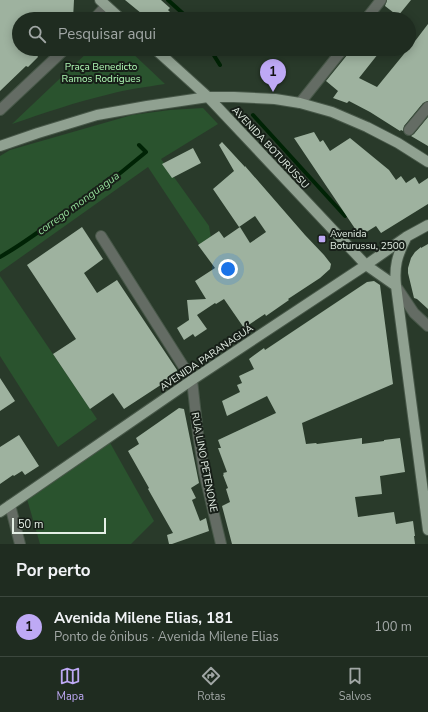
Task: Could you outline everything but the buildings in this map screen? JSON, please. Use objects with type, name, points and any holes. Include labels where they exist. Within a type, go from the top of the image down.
[{"type":"main road","points":[[103,3],[113,12]]},
{"type":"main road","name":"AVENIDA BOTURUSSU","points":[[163,56],[208,97],[366,265],[396,286]]},
{"type":"main road","points":[[0,146],[97,115],[208,97],[234,97],[275,99],[300,103],[332,112],[367,127],[398,143],[428,162]]},
{"type":"main road","name":"AVENIDA PARANAGUÁ","points":[[0,512],[192,380],[406,237],[428,225]]},
{"type":"main road","points":[[406,237],[400,248],[396,261],[395,274],[428,530]]},
{"type":"street","points":[[372,12],[381,0]]},
{"type":"street","points":[[98,12],[103,3]]},
{"type":"street","points":[[0,110],[58,56]]},
{"type":"street","points":[[300,103],[337,56]]},
{"type":"street","points":[[409,130],[428,107]]},
{"type":"street","points":[[101,236],[192,380]]},
{"type":"street","points":[[396,286],[414,313],[428,326]]},
{"type":"street","name":"RUA LINO PETENONE","points":[[192,380],[194,408],[204,472],[221,544]]},
{"type":"street","points":[[10,505],[20,544]]},
{"type":"green space","name":"Praça Benedicto Ramos Rodrigues","points":[[84,56],[135,56],[165,84],[130,89],[97,97],[12,124]]},
{"type":"green space","points":[[203,108],[218,124],[161,159],[209,226],[211,238],[211,262],[148,167],[0,272],[0,156],[10,150],[132,115],[170,110]]},
{"type":"green space","points":[[0,276],[97,419],[58,447],[0,356]]},
{"type":"green space","points":[[109,441],[154,521],[131,544],[40,544],[27,499]]},
{"type":"waterway","points":[[168,0],[181,12]]},
{"type":"waterway","points":[[214,56],[220,65]]},
{"type":"waterway","points":[[253,115],[345,216]]},
{"type":"waterway","name":"corrego monguagua","points":[[0,257],[70,210],[134,162],[146,152],[139,145]]},
{"type":"place","name":"Avenida Milene Elias, 181","points":[[273,92]]},
{"type":"place","name":"Avenida Boturussu, 2500","points":[[322,239]]}]
